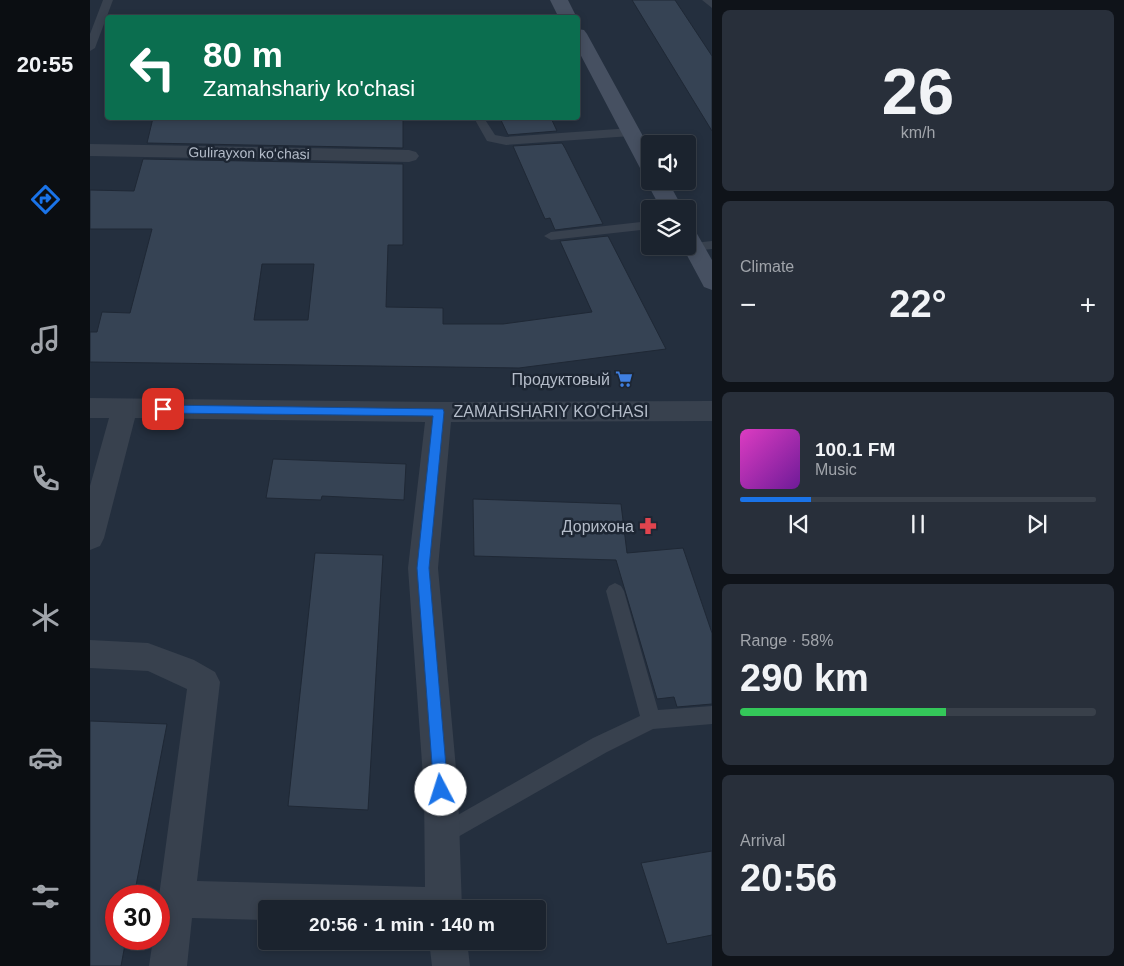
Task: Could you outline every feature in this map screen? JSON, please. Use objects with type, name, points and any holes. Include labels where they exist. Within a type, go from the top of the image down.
[{"type":"street","points":[[559,0],[566,15]]},
{"type":"street","points":[[580,38],[641,151]]},
{"type":"street","name":"Gulirayxon koʻchasi","points":[[90,150],[409,156]]},
{"type":"street","points":[[697,243],[712,282]]},
{"type":"street","name":"ZAMAHSHARIY KO'CHASI","points":[[90,408],[439,412],[712,411]]},
{"type":"street","points":[[90,538],[124,409]]},
{"type":"street","points":[[439,412],[423,568],[441,790],[444,900]]},
{"type":"street","points":[[90,654],[148,657],[183,670],[204,682],[168,966]]},
{"type":"street","points":[[177,899],[258,901]]},
{"type":"street","points":[[449,950],[451,966]]},
{"type":"lane","points":[[90,48],[108,0]]},
{"type":"lane","points":[[707,0],[712,5]]},
{"type":"lane","points":[[480,120],[491,138],[506,141],[631,132]]},
{"type":"lane","points":[[551,236],[641,226]]},
{"type":"lane","points":[[615,591],[651,720]]},
{"type":"lane","points":[[442,835],[600,745],[651,720],[712,716]]},
{"type":"building","points":[[632,0],[675,0],[712,56],[712,131]]},
{"type":"building","points":[[153,120],[403,120],[403,148],[147,143]]},
{"type":"building","points":[[501,120],[552,120],[557,131],[508,135]]},
{"type":"building","points":[[562,143],[603,224],[555,230],[550,218],[545,219],[513,146]]},
{"type":"building","points":[[143,159],[403,164],[403,245],[388,245],[386,307],[443,308],[443,324],[503,324],[592,312],[560,241],[608,236],[666,349],[519,368],[90,362],[90,332],[97,332],[102,312],[130,313],[152,229],[90,229],[90,190],[134,191]],"holes":[[[262,264],[314,264],[308,320],[254,320]]]},
{"type":"building","points":[[273,459],[406,464],[404,500],[322,496],[321,500],[266,498]]},
{"type":"building","points":[[473,499],[621,504],[627,553],[683,548],[712,633],[712,704],[677,707],[674,697],[657,699],[616,560],[474,556]]},
{"type":"building","points":[[315,553],[383,555],[368,810],[288,806]]},
{"type":"building","points":[[90,721],[167,724],[136,885],[105,885],[105,950],[124,950],[121,966],[90,966]]},
{"type":"building","points":[[712,851],[712,935],[667,944],[641,863]]},
{"type":"place","name":"Продуктовый","points":[[624,379]]},
{"type":"place","name":"Дорихона","points":[[648,526]]},
{"type":"route","points":[[163,409],[439,412],[423,568],[441,790]]}]
